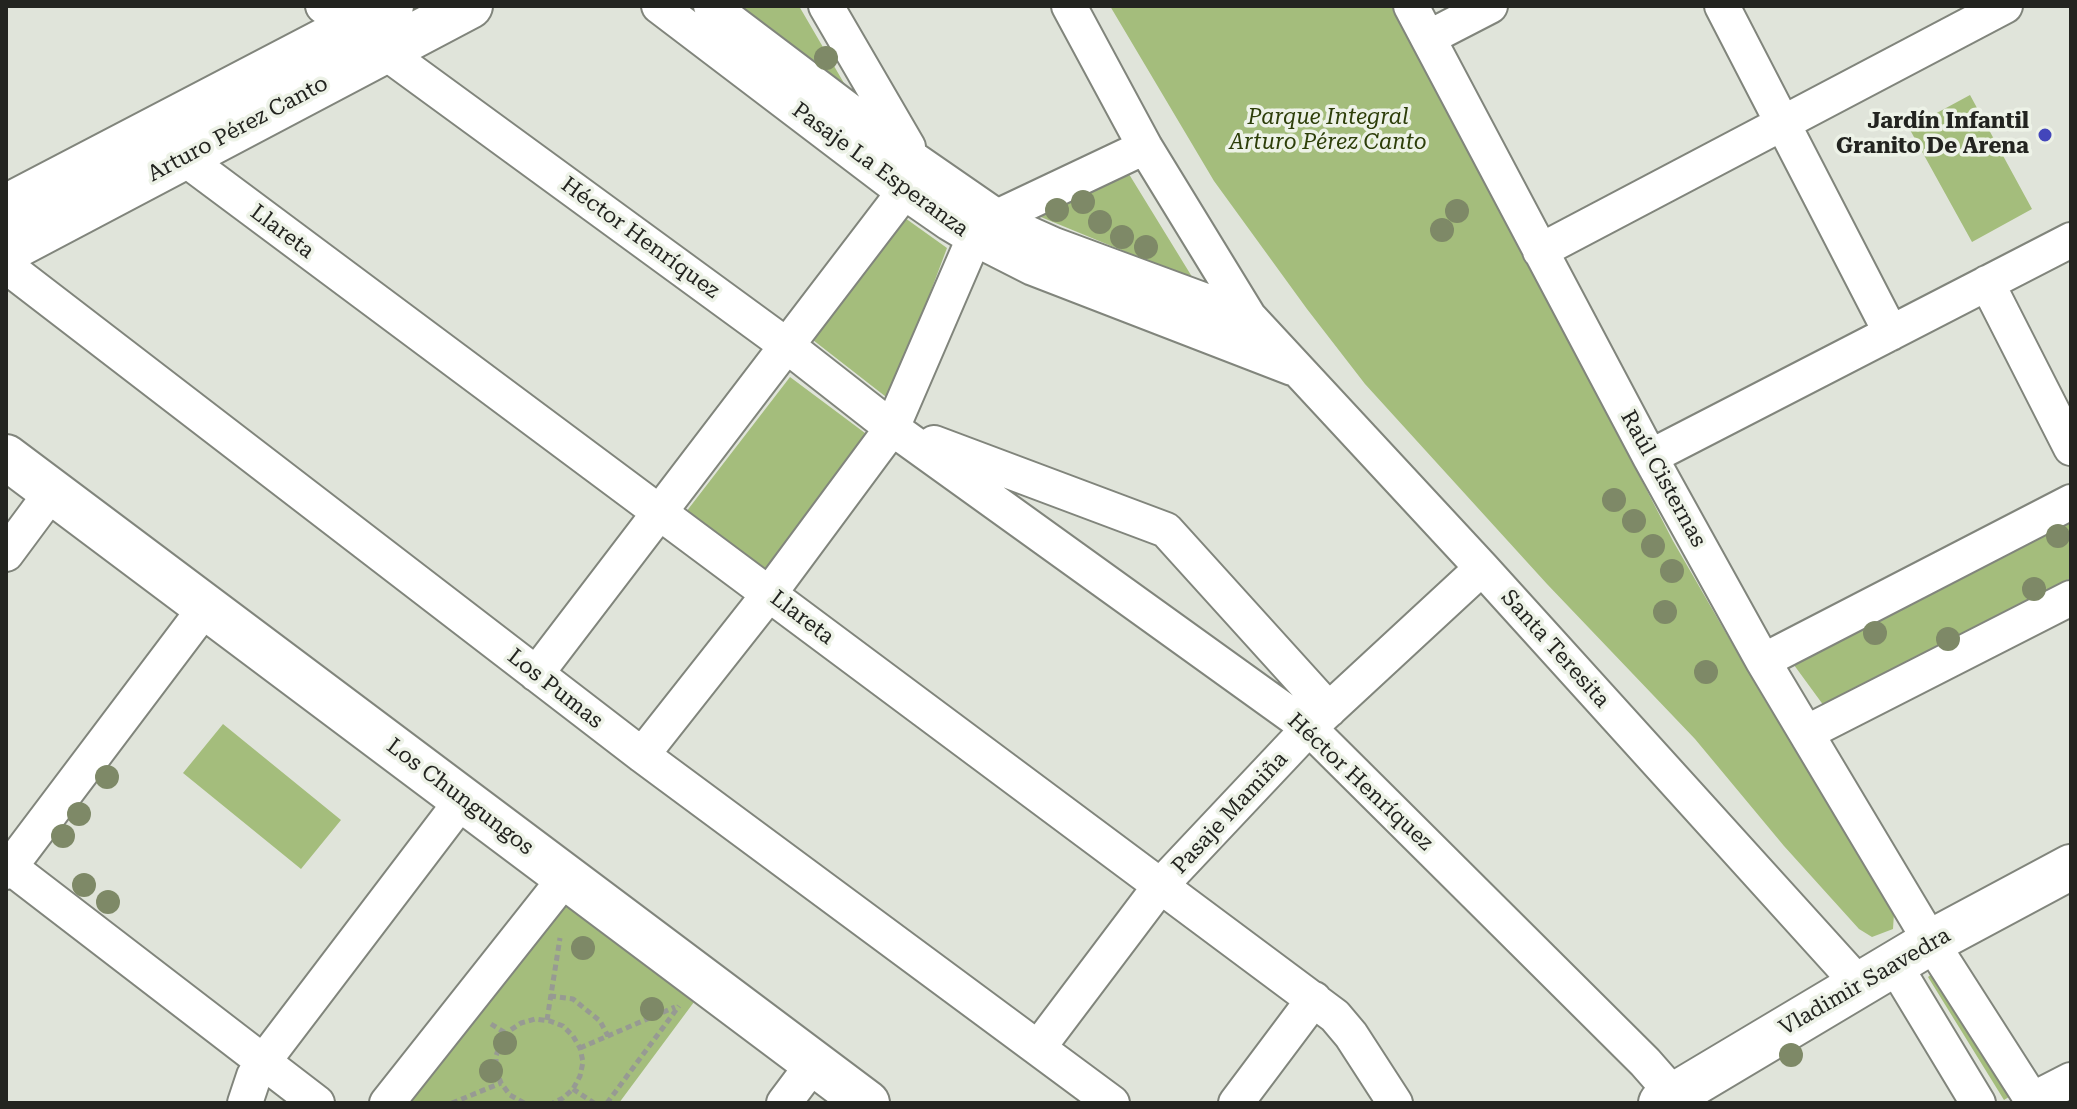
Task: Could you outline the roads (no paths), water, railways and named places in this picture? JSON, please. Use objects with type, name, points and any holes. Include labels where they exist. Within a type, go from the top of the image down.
[{"type":"street","name":"Arturo Pérez Canto","points":[[6,207],[391,6]]},
{"type":"street","name":"Arturo Pérez Canto","points":[[6,251],[184,158],[353,28],[470,6]]},
{"type":"street","name":"Pasaje La Esperanza","points":[[659,6],[910,176]]},
{"type":"street","name":"Pasaje La Esperanza","points":[[711,6],[910,176],[949,223],[985,228],[1054,245],[1249,317]]},
{"type":"street","points":[[536,674],[910,176],[826,6]]},
{"type":"street","name":"Santa Teresita","points":[[1069,6],[1145,147],[1249,317],[1482,568],[1877,974],[1978,1103]]},
{"type":"street","name":"Raúl Cisternas","points":[[1411,6],[1650,457],[1763,661],[1931,942],[2033,1101]]},
{"type":"street","points":[[1428,38],[1490,6]]},
{"type":"street","points":[[1722,6],[1891,333]]},
{"type":"street","points":[[1540,251],[2005,6]]},
{"type":"street","name":"Héctor Henríquez","points":[[353,28],[786,345],[892,428],[1319,719]]},
{"type":"street","points":[[642,755],[769,594],[892,428],[985,228],[1145,147]]},
{"type":"street","name":"Llareta","points":[[184,158],[1314,999],[1344,1025],[1395,1103]]},
{"type":"street","name":"Pasaje La Esperanza","points":[[985,228],[1047,273],[1299,371]]},
{"type":"street","points":[[1650,457],[2071,240]]},
{"type":"street","name":"Los Pumas","points":[[6,266],[642,755],[1112,1103]]},
{"type":"street","points":[[1987,283],[2071,448]]},
{"type":"street","name":"Héctor Henríquez","points":[[892,428],[1166,530],[1319,719],[1645,1062],[1668,1099]]},
{"type":"street","name":"Los Chungungos","points":[[6,457],[867,1103]]},
{"type":"street","points":[[6,554],[52,492]]},
{"type":"street","points":[[1763,661],[2071,502]]},
{"type":"street","name":"Pasaje Mamiña","points":[[1038,1048],[1161,885],[1319,719],[1482,568]]},
{"type":"street","points":[[1806,733],[2071,598]]},
{"type":"street","points":[[206,607],[7,868],[317,1103]]},
{"type":"street","points":[[245,1103],[254,1076],[263,1062],[463,799]]},
{"type":"street","name":"Vladimir Saavedra","points":[[1668,1099],[1931,942],[2071,867]]},
{"type":"street","points":[[387,1103],[566,877]]},
{"type":"street","points":[[1236,1103],[1314,999]]},
{"type":"street","points":[[784,1103],[814,1063]]},
{"type":"street","points":[[2033,1101],[2071,1080]]},
{"type":"place","name":"Jardín Infantil Granito De Arena","points":[[2045,135]]},
{"type":"park label","name":"Parque Integral Arturo Pérez Canto","points":[[1328,130]]}]
